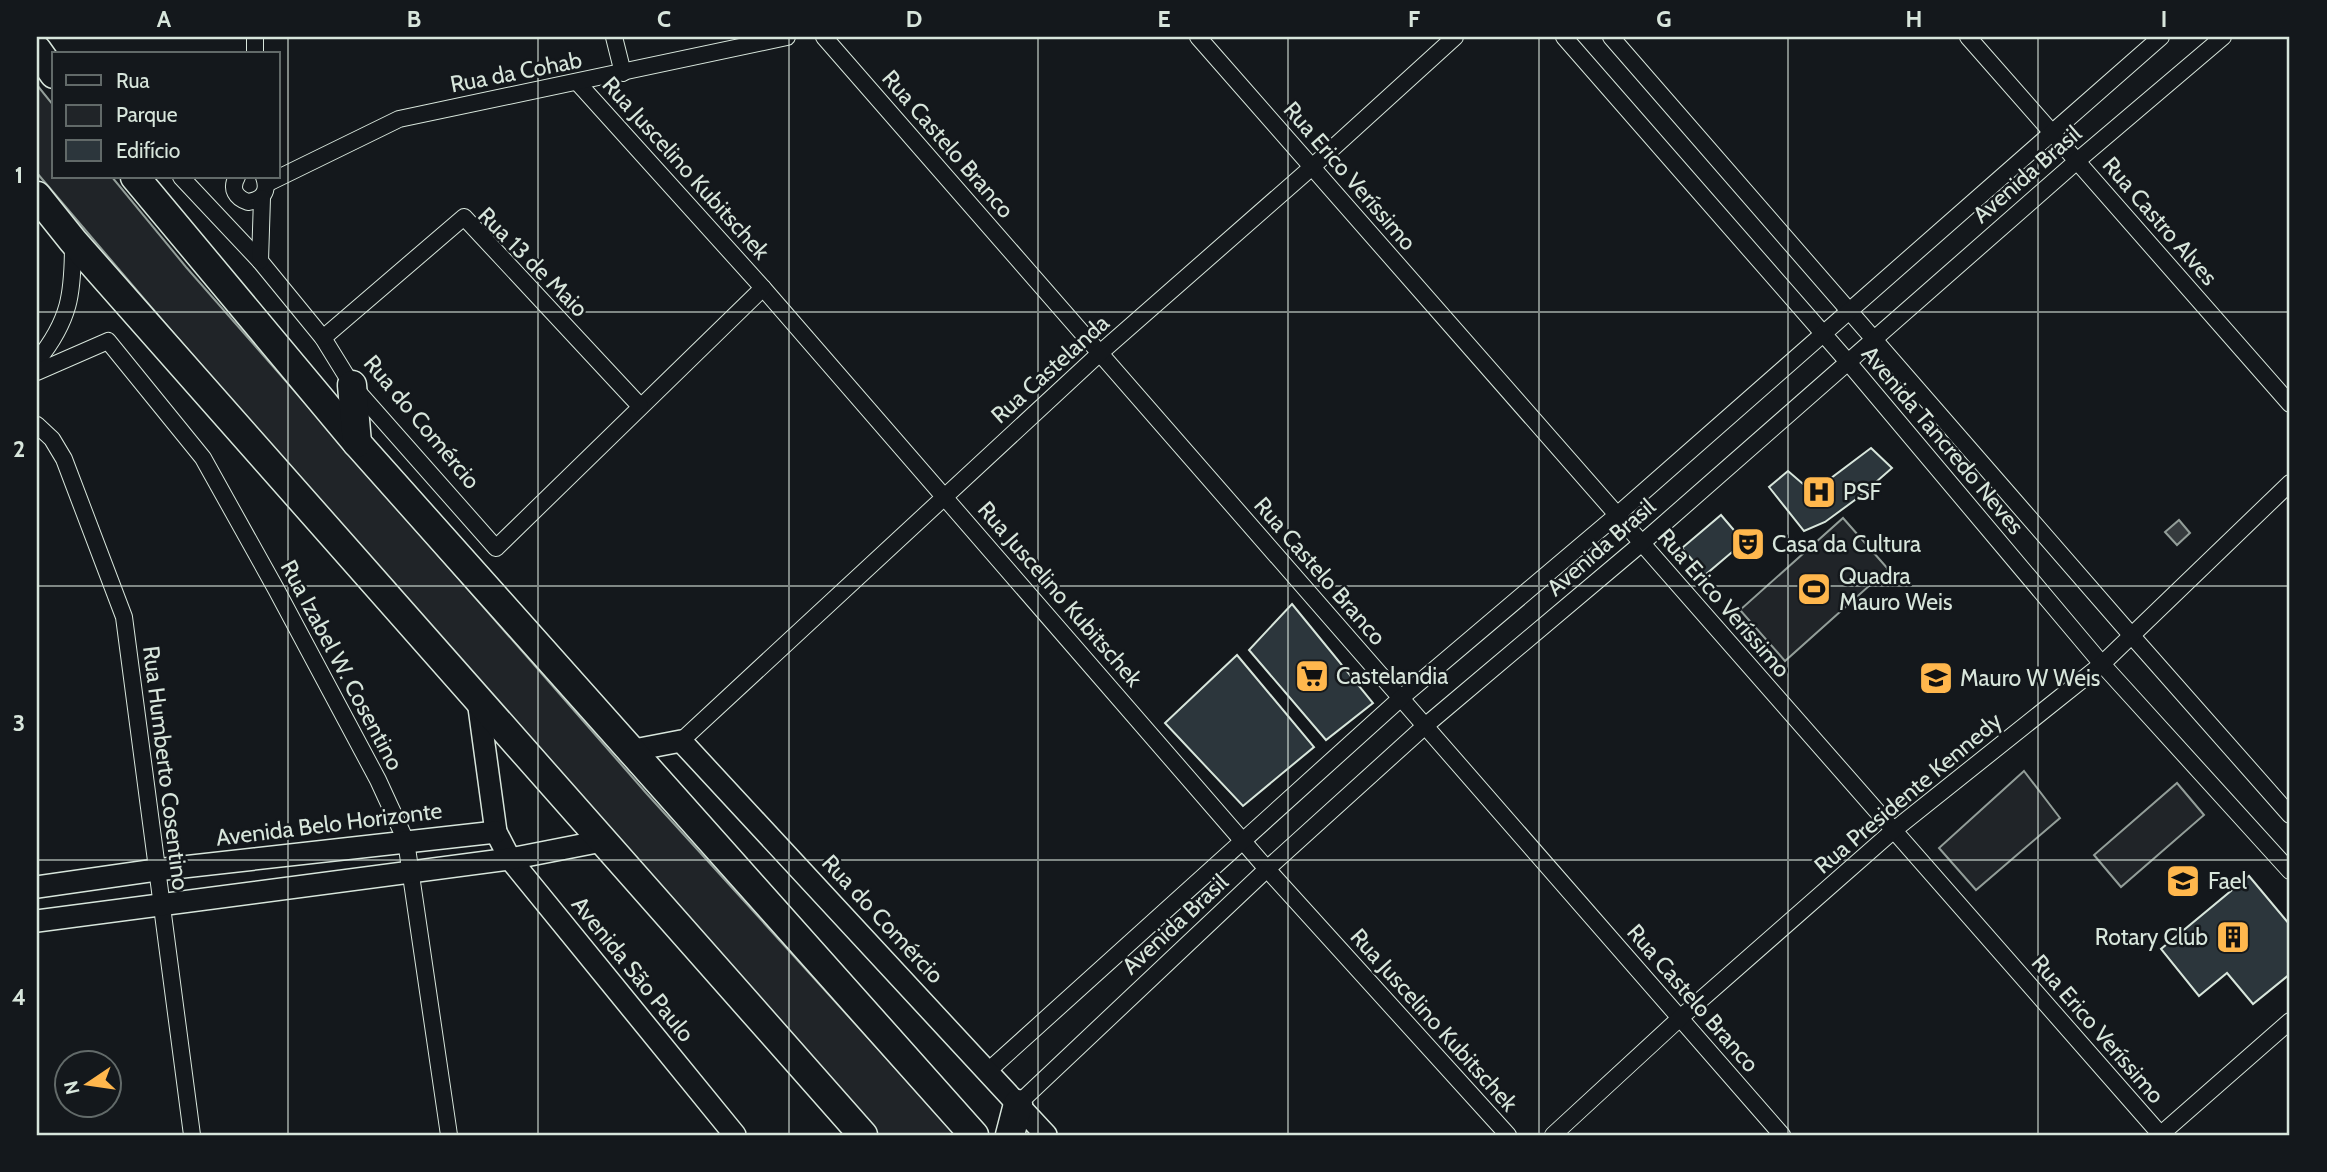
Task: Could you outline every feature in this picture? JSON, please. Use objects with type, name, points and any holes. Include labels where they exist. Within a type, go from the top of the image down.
[{"type":"highway","points":[[37,50],[52,71]]},
{"type":"highway","points":[[136,178],[357,443],[974,1135]]},
{"type":"highway","points":[[37,196],[73,241],[863,1135]]},
{"type":"highway","points":[[352,385],[357,443]]},
{"type":"highway","points":[[1010,1135],[1018,1104]]},
{"type":"street","points":[[614,37],[623,73]]},
{"type":"street","name":"Rua da Cohab","points":[[264,186],[399,119],[623,73],[754,40],[787,37]]},
{"type":"street","name":"Rua Castelo Branco","points":[[824,37],[1782,1135]]},
{"type":"street","name":"Rua Erico Veríssimo","points":[[1198,37],[2161,1135]]},
{"type":"street","name":"Rua Castelanda","points":[[681,740],[1100,353],[1455,37]]},
{"type":"street","name":"Avenida Tancredo Neves","points":[[1564,37],[1824,334],[2102,664],[2290,871]]},
{"type":"street","name":"Avenida Tancredo Neves","points":[[1611,37],[2290,815]]},
{"type":"street","name":"Rua Castro Alves","points":[[1968,37],[2290,404]]},
{"type":"street","name":"Avenida Brasil","points":[[988,1071],[1401,698],[1617,515],[2161,37]]},
{"type":"street","name":"Avenida Brasil","points":[[1018,1104],[1266,869],[1426,726],[1642,543],[2077,160],[2223,37]]},
{"type":"street","name":"Rua Juscelino Kubitschek","points":[[578,83],[763,288],[1266,869],[1508,1135]]},
{"type":"street","name":"Rua do Comércio","points":[[182,178],[260,261],[323,338],[352,385],[496,548],[640,406]]},
{"type":"street","points":[[237,178],[233,187],[241,200],[248,202],[264,186]]},
{"type":"street","points":[[260,261],[264,186]]},
{"type":"street","name":"Rua 13 de Maio","points":[[323,338],[464,217],[640,406]]},
{"type":"street","points":[[37,361],[65,317],[73,282],[73,241]]},
{"type":"street","points":[[640,406],[763,288]]},
{"type":"street","name":"Rua Izabel W. Cosentino","points":[[37,372],[108,341],[203,458],[276,589],[377,780],[406,841],[449,1135]]},
{"type":"street","name":"Rua Humberto Cosentino","points":[[37,425],[52,439],[64,459],[124,617],[192,1135]]},
{"type":"street","name":"Rua Presidente Kennedy","points":[[1553,1135],[1680,1018],[1894,830],[2102,664],[2290,483]]},
{"type":"street","points":[[478,700],[496,832]]},
{"type":"street","points":[[629,751],[681,740]]},
{"type":"street","name":"Rua do Comércio","points":[[681,740],[1046,1135]]},
{"type":"street","name":"Avenida Belo Horizonte","points":[[37,887],[156,870],[496,832]]},
{"type":"street","name":"Avenida São Paulo","points":[[496,832],[510,859],[735,1135]]},
{"type":"street","points":[[37,921],[510,859],[602,841]]},
{"type":"street","points":[[2161,1135],[2290,1021]]},
{"type":"green space","points":[[37,85],[52,104],[52,178],[113,178],[186,267],[647,794],[956,1135],[878,1135],[454,657],[37,173]]},
{"type":"green space","name":"Quadra Mauro Weis","points":[[1843,518],[1888,569],[1785,661],[1740,610]]},
{"type":"green space","points":[[2024,771],[2060,818],[1976,890],[1939,848]]},
{"type":"green space","points":[[2177,783],[2204,815],[2121,887],[2094,855]]},
{"type":"shaded area","points":[[2179,520],[2190,533],[2177,545],[2165,532]]},
{"type":"building","name":"PSF","points":[[1871,448],[1892,468],[1825,522],[1804,531],[1769,487],[1788,471],[1803,484],[1831,478]]},
{"type":"building","points":[[1721,515],[1744,542],[1705,575],[1682,548]]},
{"type":"building","name":"Castelandia","points":[[1292,604],[1373,703],[1326,740],[1249,650]]},
{"type":"building","points":[[1237,655],[1314,747],[1243,806],[1165,723]]},
{"type":"building","name":"Rotary Club","points":[[2249,876],[2290,925],[2290,974],[2253,1004],[2227,973],[2199,996],[2161,949]]},
{"type":"place","name":"PSF","points":[[1819,492]]},
{"type":"place","name":"Casa da Cultura","points":[[1748,544]]},
{"type":"place","name":"Quadra Mauro Weis","points":[[1814,589]]},
{"type":"place","name":"Castelandia","points":[[1312,676]]},
{"type":"place","name":"Mauro W Weis","points":[[1936,678]]},
{"type":"place","name":"Fael","points":[[2183,881]]},
{"type":"place","name":"Rotary Club","points":[[2233,937]]}]
